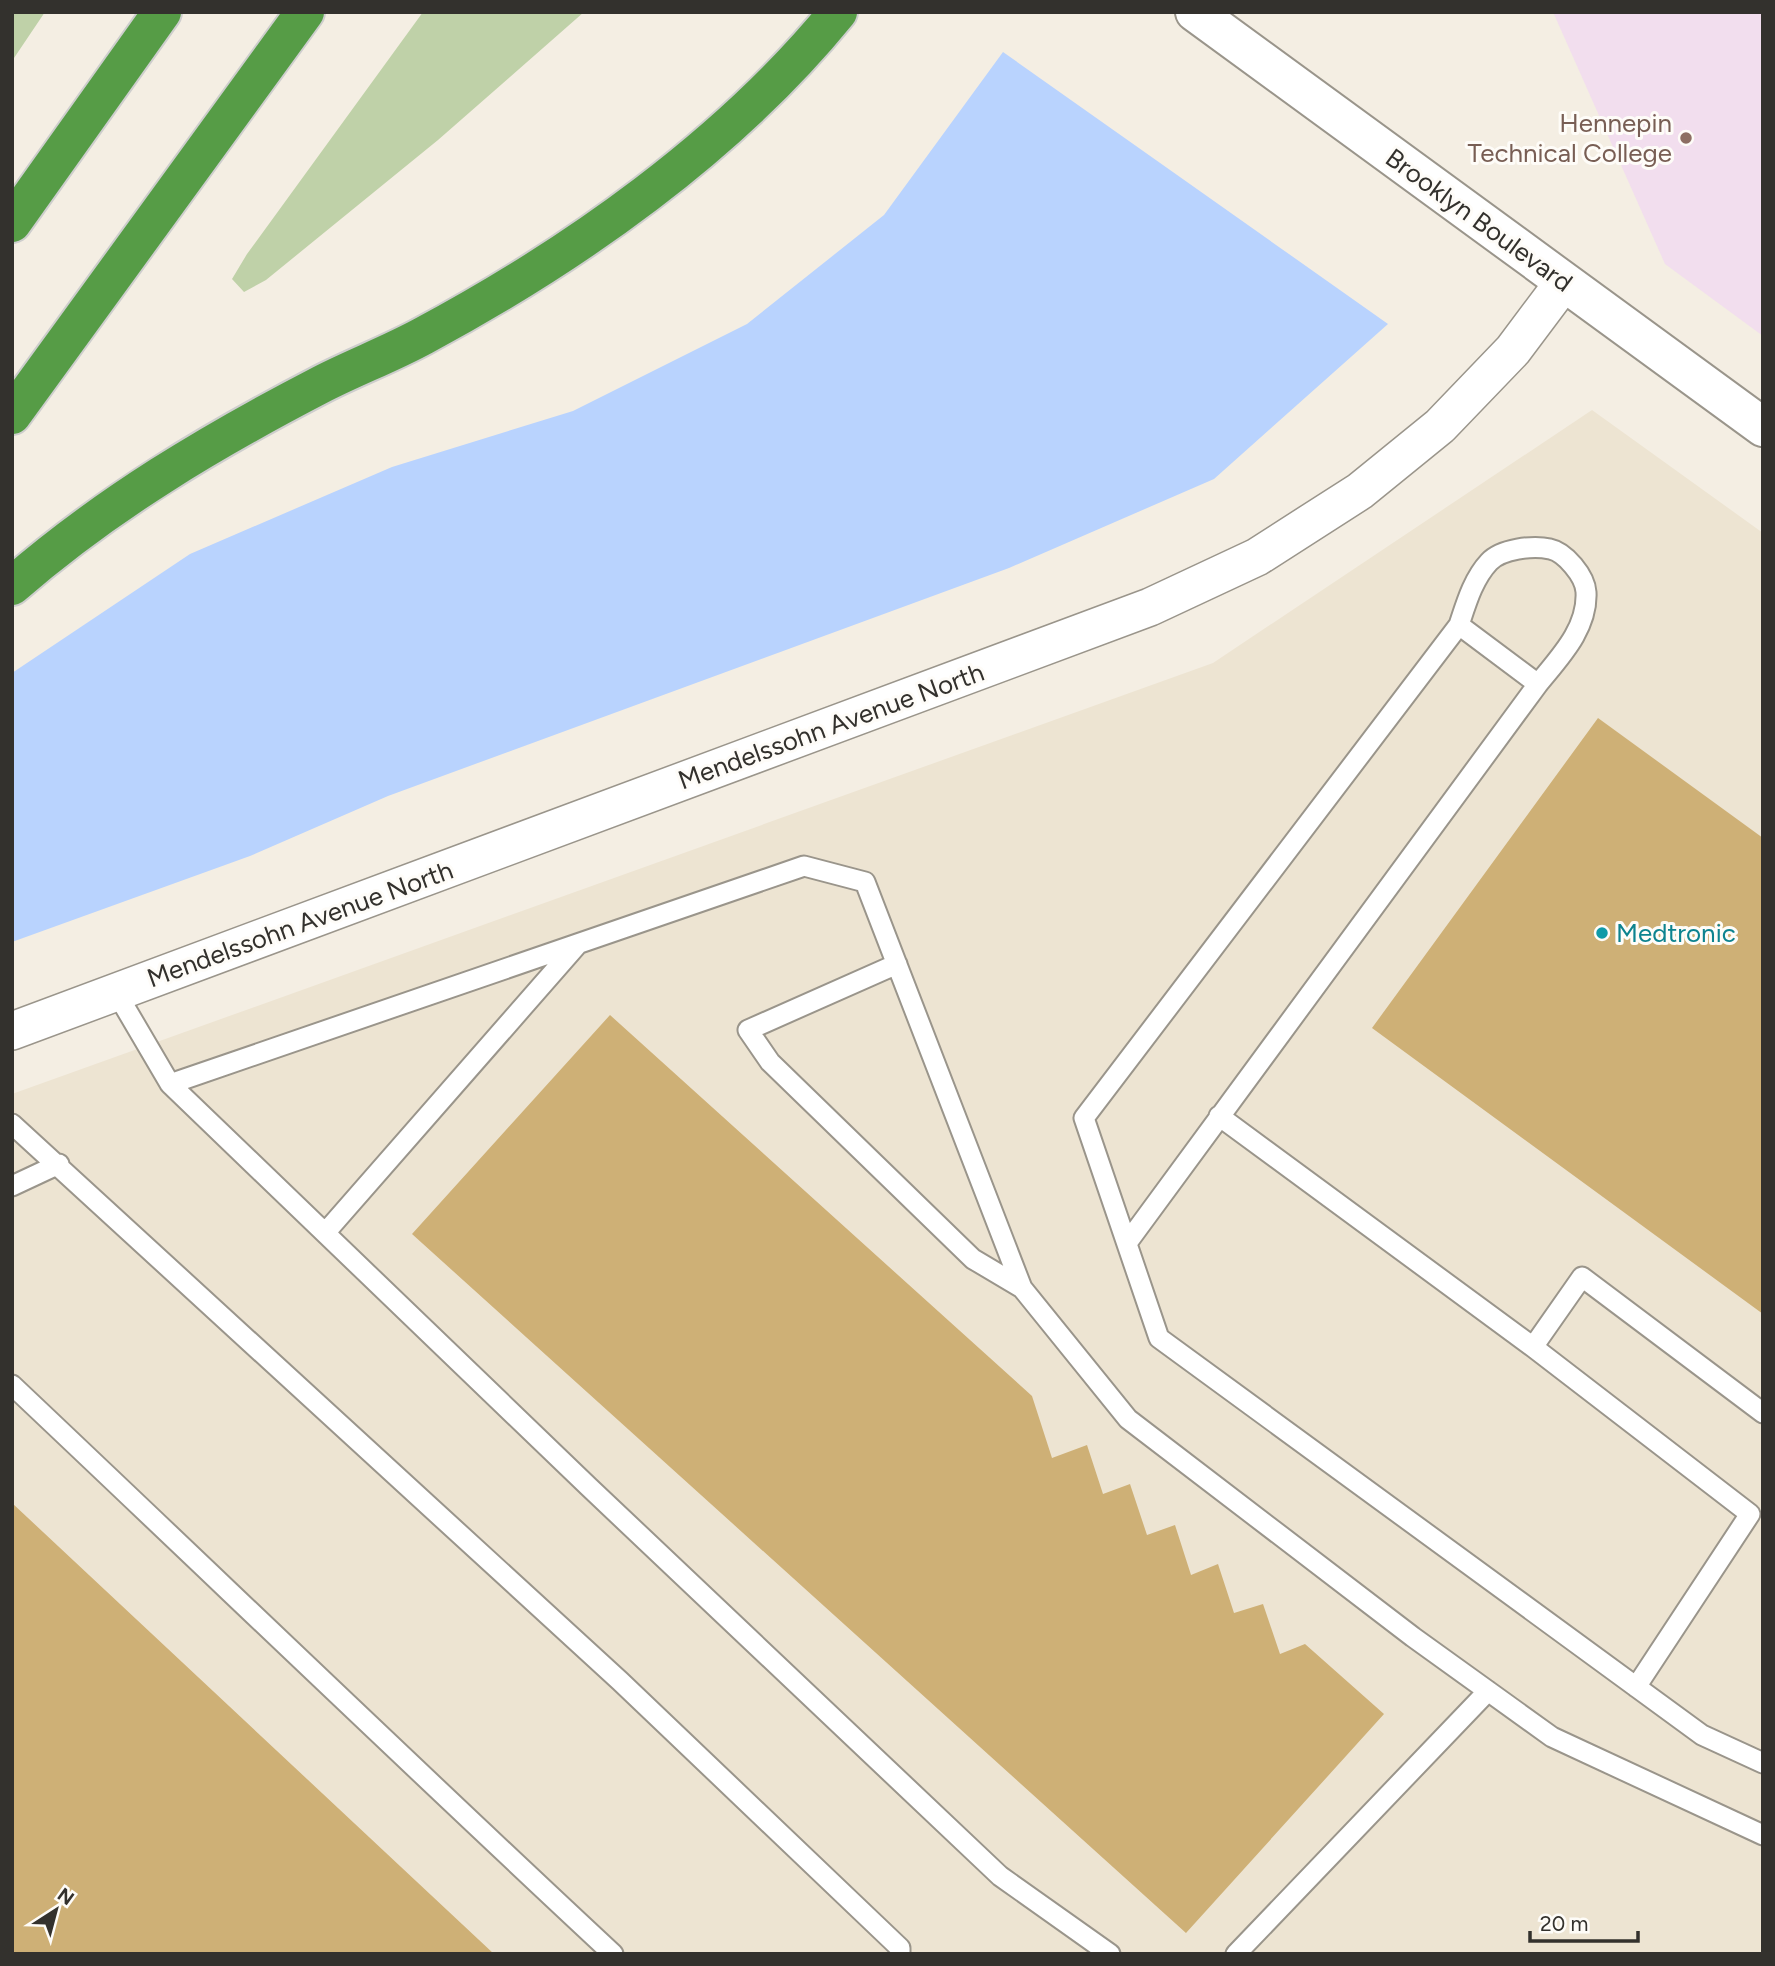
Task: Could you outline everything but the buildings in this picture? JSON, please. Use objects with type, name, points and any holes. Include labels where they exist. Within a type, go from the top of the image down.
[{"type":"highway","points":[[12,222],[162,12]]},
{"type":"highway","points":[[12,415],[305,12]]},
{"type":"highway","points":[[12,586],[94,522],[183,460],[322,384],[422,337],[515,283],[628,208],[798,61],[838,12]]},
{"type":"main road","name":"Brooklyn Boulevard","points":[[1195,12],[1763,427]]},
{"type":"street","name":"Mendelssohn Avenue North","points":[[12,1031],[1150,607],[1256,557],[1360,491],[1440,426],[1513,350],[1564,282]]},
{"type":"lane","points":[[1127,1243],[1538,684],[1568,648],[1580,627],[1586,590],[1574,565],[1551,549],[1519,549],[1490,561],[1471,591],[1459,625],[1084,1118],[1159,1338],[1702,1735],[1763,1763]]},
{"type":"lane","points":[[1459,625],[1538,684]]},
{"type":"lane","points":[[170,1084],[803,866],[865,882],[1022,1288],[1128,1419],[1413,1637],[1552,1737],[1763,1835]]},
{"type":"lane","points":[[325,1233],[579,944]]},
{"type":"lane","points":[[897,964],[748,1030],[770,1062],[974,1259],[1022,1288]]},
{"type":"lane","points":[[116,992],[170,1084],[1000,1876],[1110,1954]]},
{"type":"lane","points":[[1219,1116],[1757,1513],[1636,1687]]},
{"type":"lane","points":[[12,1125],[58,1164],[620,1681],[900,1948],[900,1954]]},
{"type":"lane","points":[[12,1186],[58,1164]]},
{"type":"lane","points":[[1532,1347],[1582,1277],[1763,1413]]},
{"type":"lane","points":[[12,1385],[269,1627],[359,1718],[613,1954]]},
{"type":"lane","points":[[1236,1954],[1488,1691]]},
{"type":"shaded area","name":"Hennepin Technical College","points":[[1553,12],[1763,12],[1763,336],[1665,264]]},
{"type":"shaded area","points":[[1592,410],[1763,533],[1763,1954],[12,1954],[12,1094],[1213,663]]},
{"type":"green space","points":[[12,12],[45,12],[12,61]]},
{"type":"green space","points":[[423,12],[584,12],[438,140],[266,280],[244,292],[232,279],[247,254]]},
{"type":"water","points":[[1003,52],[1388,324],[1214,479],[1009,568],[388,796],[250,856],[12,942],[12,673],[190,554],[392,467],[573,411],[747,324],[884,215]]},
{"type":"place","name":"Hennepin Technical College","points":[[1686,138]]},
{"type":"place","name":"Medtronic","points":[[1602,933]]}]
